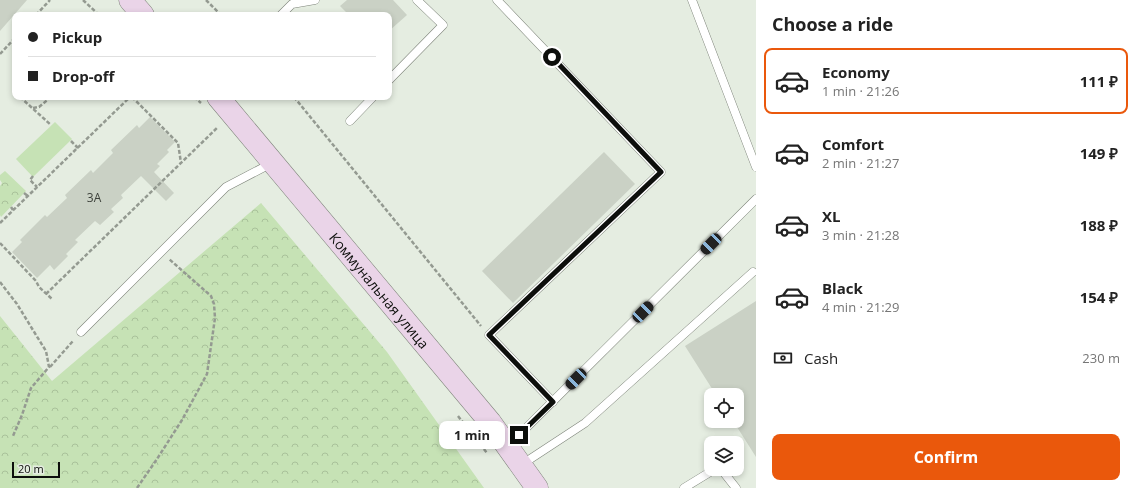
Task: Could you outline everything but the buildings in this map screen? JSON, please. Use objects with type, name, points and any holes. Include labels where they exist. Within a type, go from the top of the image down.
[{"type":"street","points":[[130,0],[140,12]]},
{"type":"street","name":"Коммунальная улица","points":[[220,100],[490,422],[537,488]]},
{"type":"lane","points":[[284,12],[292,4],[315,0]]},
{"type":"lane","points":[[392,77],[443,25],[417,0]]},
{"type":"lane","points":[[497,0],[661,172],[489,335],[553,402]]},
{"type":"lane","points":[[692,0],[756,167]]},
{"type":"lane","points":[[350,121],[370,100]]},
{"type":"lane","points":[[81,332],[226,187],[273,163]]},
{"type":"lane","points":[[508,447],[756,199]]},
{"type":"lane","points":[[520,465],[585,423],[753,272]]},
{"type":"lane","points":[[684,488],[704,476]]},
{"type":"lane","points":[[727,476],[736,488]]},
{"type":"path","points":[[39,12],[50,0]]},
{"type":"path","points":[[83,0],[96,12]]},
{"type":"path","points":[[206,0],[218,12]]},
{"type":"path","points":[[0,54],[12,41]]},
{"type":"path","points":[[24,100],[51,125]]},
{"type":"path","points":[[33,108],[39,107],[47,100]]},
{"type":"path","points":[[0,223],[128,100]]},
{"type":"path","points":[[134,100],[178,143],[181,163]]},
{"type":"path","points":[[296,100],[489,335]]},
{"type":"path","points":[[46,294],[221,124]]},
{"type":"path","points":[[71,141],[78,148]]},
{"type":"path","points":[[33,176],[30,180],[37,187]]},
{"type":"path","points":[[24,193],[28,196]]},
{"type":"path","points":[[10,207],[13,210]]},
{"type":"path","points":[[0,243],[36,281],[39,287],[52,299]]},
{"type":"path","points":[[137,488],[182,420],[207,374],[215,318],[214,304],[211,296],[162,252]]},
{"type":"path","points":[[0,282],[46,351],[49,367]]},
{"type":"path","points":[[13,436],[31,388],[81,332]]},
{"type":"green space","points":[[55,122],[72,139],[33,177],[16,159]]},
{"type":"green space","points":[[5,171],[26,191],[1,217],[0,186],[2,183],[0,180],[0,175]]},
{"type":"green space","points":[[261,203],[387,352],[484,488],[0,488],[0,316],[52,381]]},
{"type":"route","points":[[519,435],[553,402],[489,335],[661,172],[552,57]]}]
